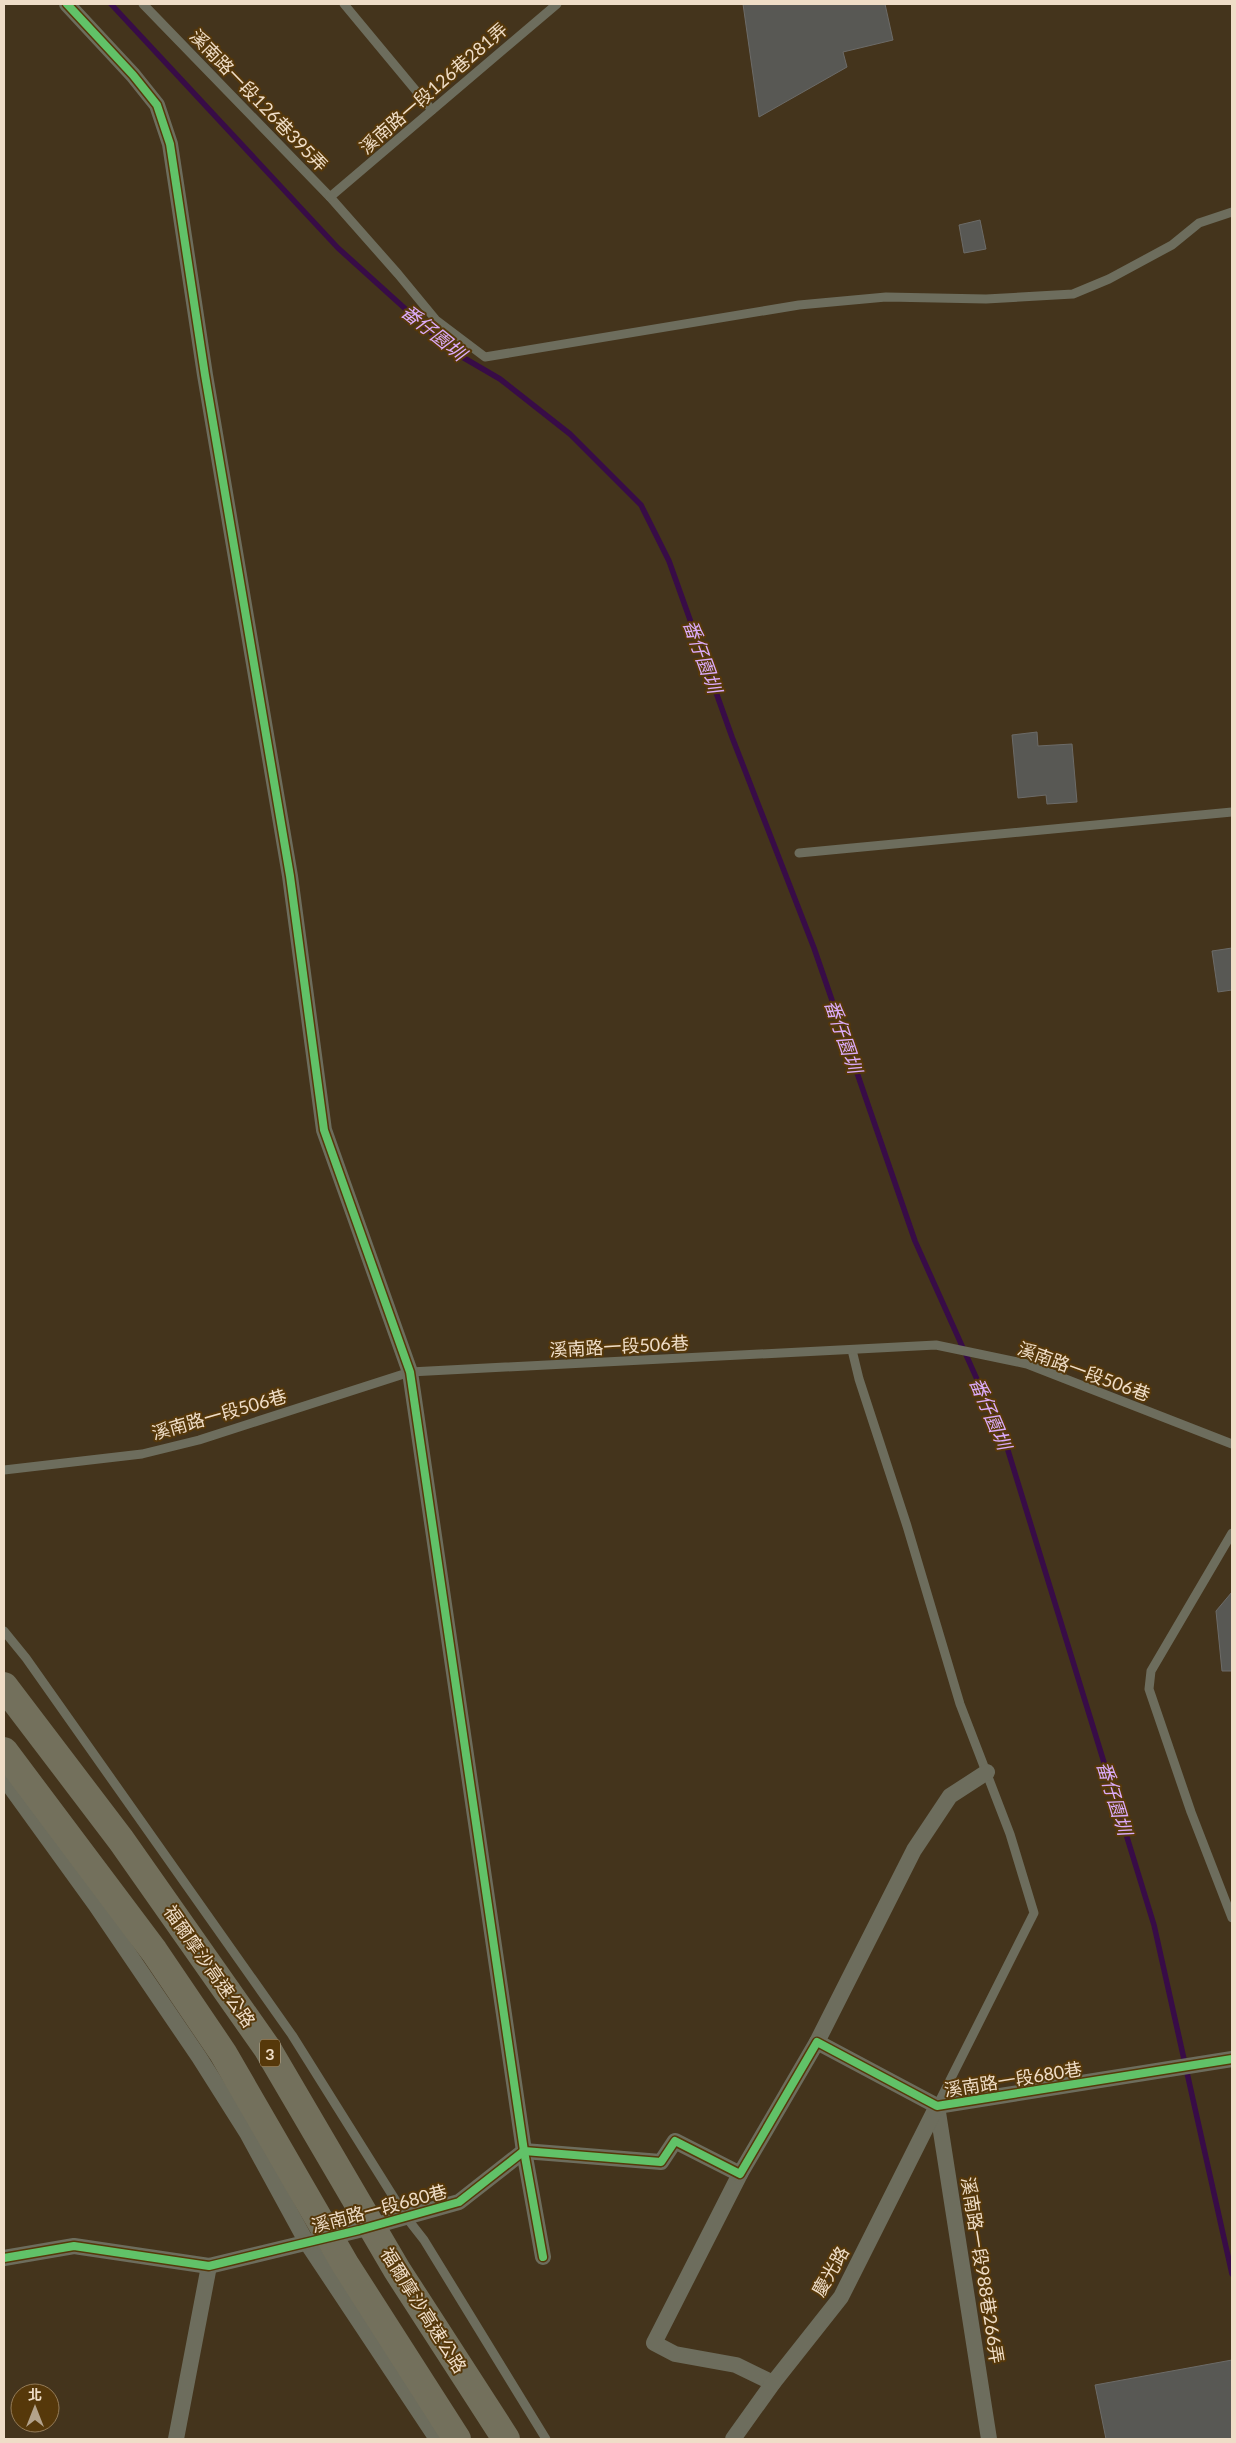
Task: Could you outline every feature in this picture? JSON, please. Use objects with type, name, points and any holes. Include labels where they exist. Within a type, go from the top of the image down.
[{"type":"highway","name":"福爾摩沙高速公路","points":[[4,1686],[121,1840],[267,2048],[397,2270],[506,2439]]},
{"type":"highway","name":"3","points":[[4,1751],[142,1936],[223,2053],[346,2264],[457,2439]]},
{"type":"street","points":[[67,4],[133,75],[157,105],[170,144],[204,375],[290,876],[324,1130],[410,1372],[524,2151],[543,2258]]},
{"type":"street","points":[[773,2384],[736,2366],[675,2354],[654,2343],[740,2174],[817,2042],[914,1850],[950,1796],[987,1772]]},
{"type":"street","points":[[4,1778],[95,1904],[199,2057],[247,2133],[307,2243],[437,2439]]},
{"type":"street","name":"溪南路一段680巷","points":[[817,2042],[937,2106],[1229,2060]]},
{"type":"street","name":"慶光路","points":[[733,2439],[773,2384],[842,2297],[937,2106]]},
{"type":"street","name":"溪南路一段988巷266弄","points":[[937,2106],[989,2439]]},
{"type":"street","points":[[524,2151],[660,2162],[675,2140],[740,2174]]},
{"type":"street","name":"溪南路一段680巷","points":[[4,2258],[74,2246],[209,2266],[307,2243],[459,2202],[524,2151]]},
{"type":"street","points":[[176,2439],[209,2266]]},
{"type":"lane","name":"溪南路一段126巷395弄","points":[[143,4],[330,197],[436,320],[485,357],[799,305],[886,297],[986,299],[1073,294],[1108,279],[1172,245],[1199,223],[1232,212]]},
{"type":"lane","points":[[344,4],[432,110]]},
{"type":"lane","name":"溪南路一段126巷281弄","points":[[330,197],[557,4]]},
{"type":"lane","points":[[799,853],[1232,812]]},
{"type":"lane","name":"溪南路一段506巷","points":[[4,1470],[142,1454],[199,1440],[410,1372],[936,1345],[1027,1364],[1232,1444]]},
{"type":"lane","points":[[852,1350],[858,1379],[906,1526],[960,1704],[1010,1834],[1034,1913],[937,2106]]},
{"type":"lane","points":[[1232,1533],[1151,1671],[1149,1689],[1232,1918]]},
{"type":"lane","points":[[4,1631],[26,1658],[132,1810],[244,1964],[292,2035],[406,2217],[424,2240],[546,2439]]},
{"type":"building","points":[[743,4],[885,4],[893,40],[843,52],[847,67],[759,117]]},
{"type":"building","points":[[980,220],[986,249],[964,253],[959,225]]},
{"type":"building","points":[[1037,732],[1038,746],[1072,744],[1077,802],[1047,804],[1046,795],[1018,798],[1012,735]]},
{"type":"building","points":[[1232,948],[1232,990],[1218,992],[1212,951]]},
{"type":"building","points":[[1232,1592],[1232,1671],[1222,1671],[1216,1611]]},
{"type":"building","points":[[1232,2360],[1232,2439],[1106,2439],[1095,2385]]},
{"type":"waterway","name":"番仔園圳","points":[[111,4],[338,248],[452,351],[500,379],[570,434],[641,505],[669,561],[732,737],[814,948],[915,1241],[1006,1444],[1154,1925],[1232,2274]]},
{"type":"cycle path","points":[[67,4],[133,75],[157,105],[170,144],[205,375],[290,876],[324,1130],[410,1372],[524,2151],[543,2257]]},
{"type":"cycle path","points":[[4,2258],[74,2246],[209,2266],[359,2230],[459,2202],[524,2151],[661,2162],[675,2141],[740,2174],[817,2042],[937,2106],[1232,2059]]}]
